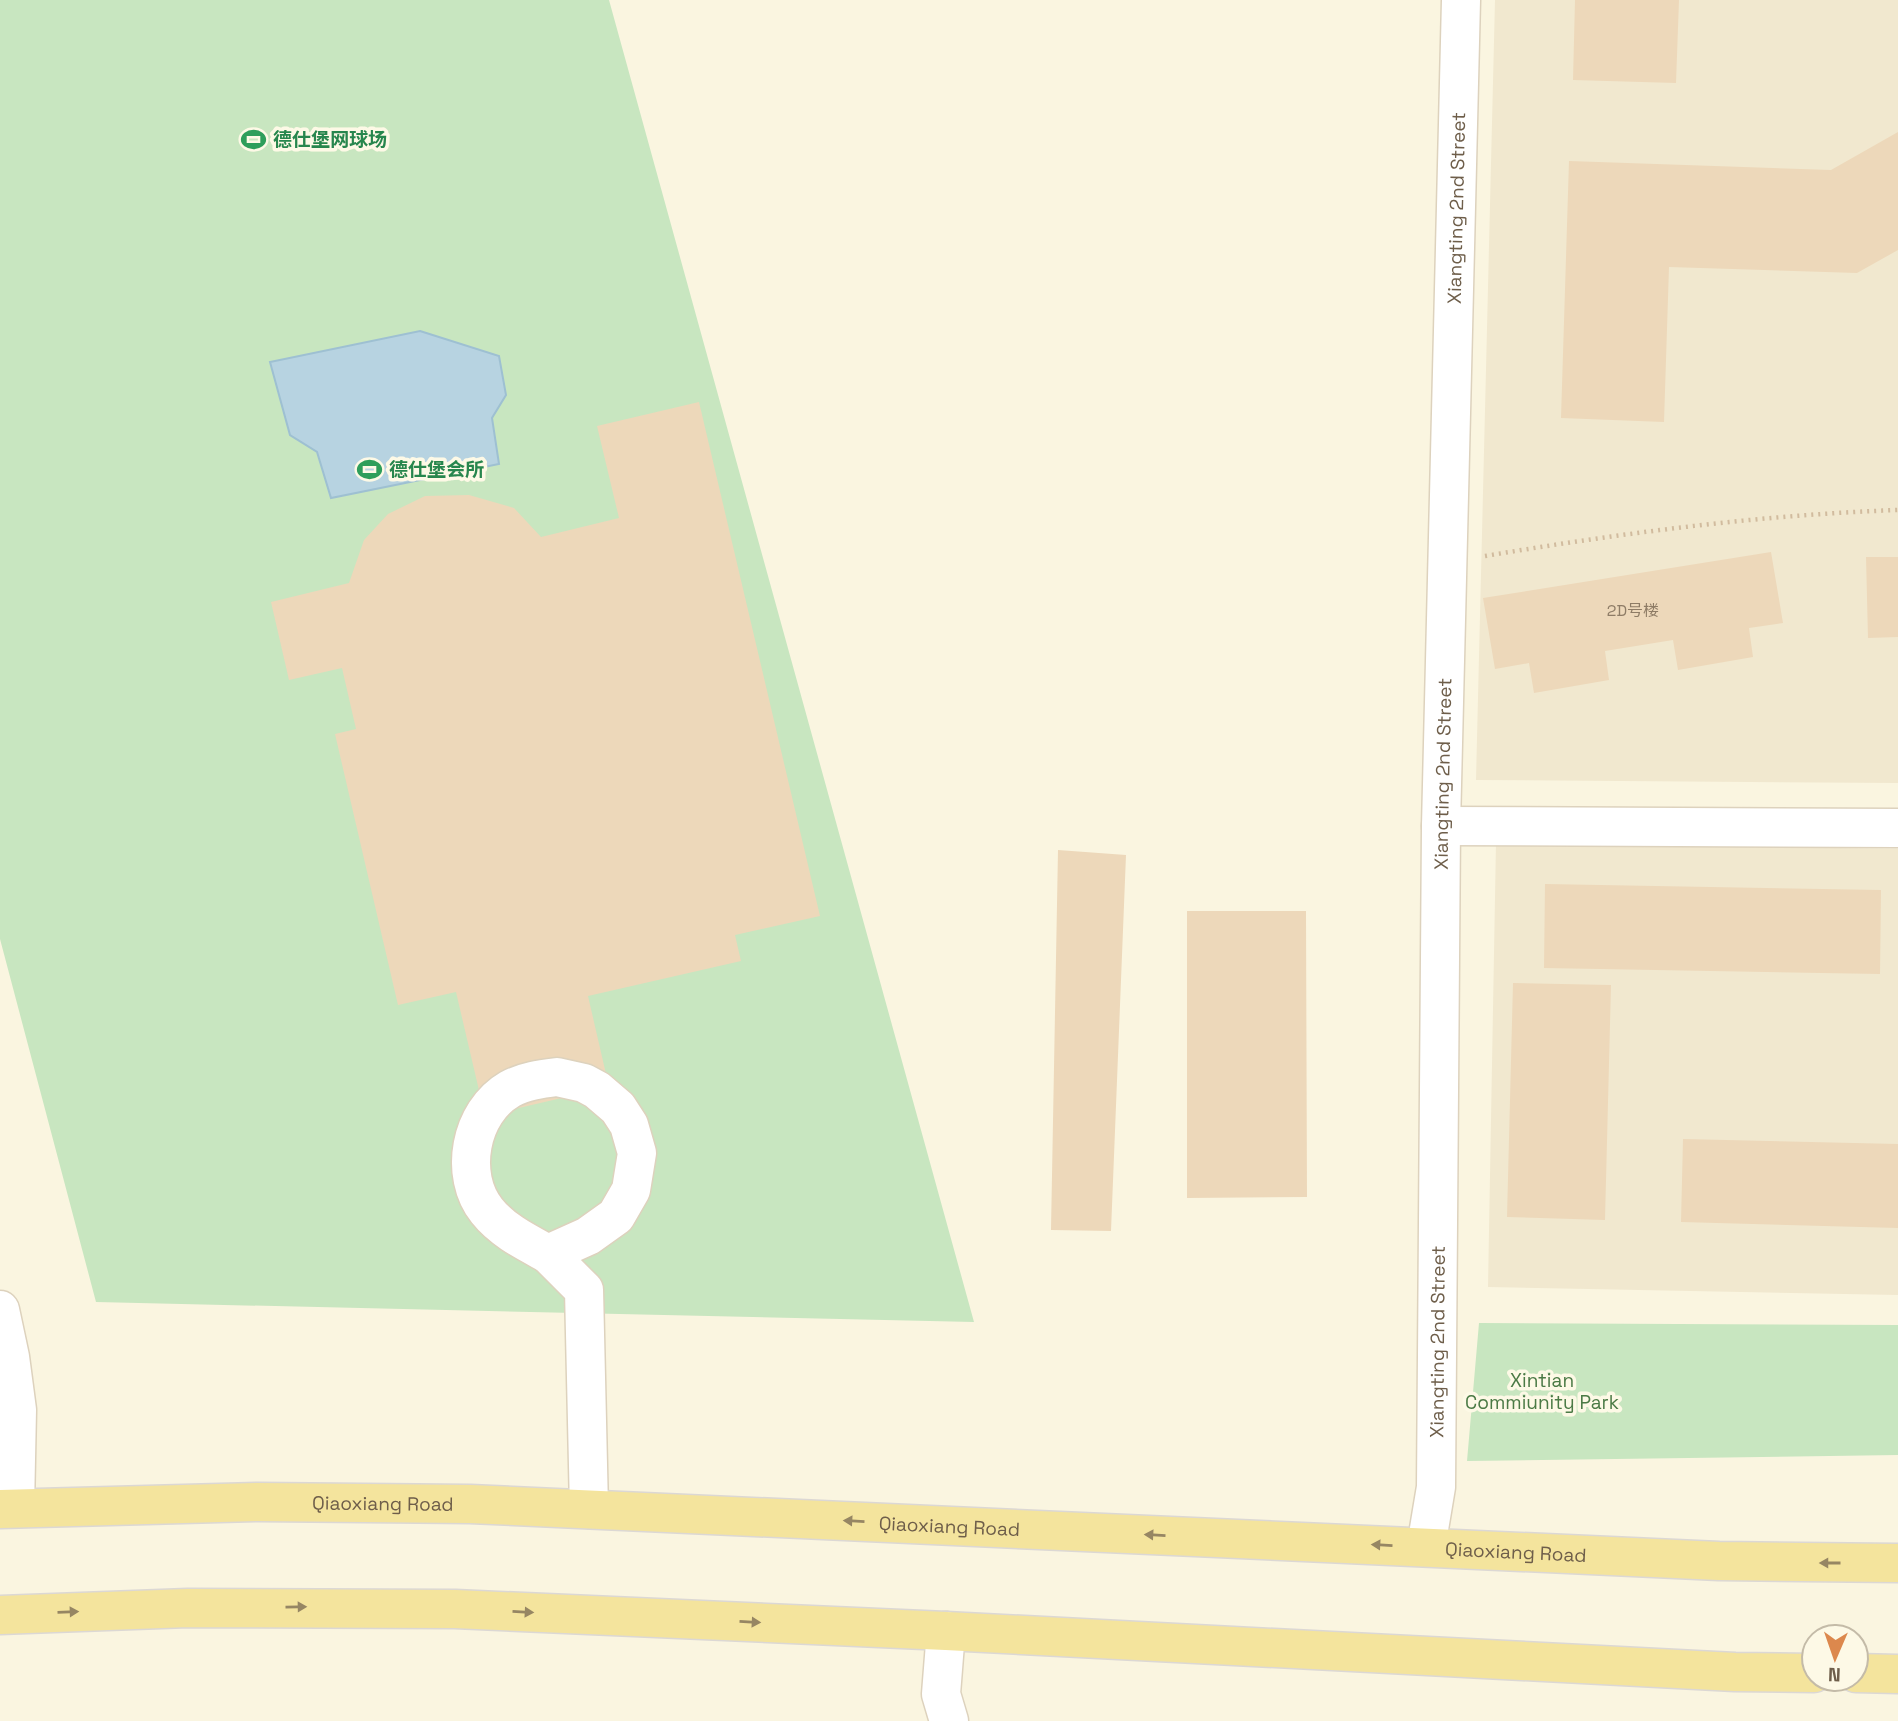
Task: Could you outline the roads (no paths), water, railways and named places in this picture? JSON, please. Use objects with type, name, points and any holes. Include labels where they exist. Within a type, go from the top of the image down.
[{"type":"main road","name":"Qiaoxiang Road","points":[[8,1509],[132,1504],[369,1502],[589,1509],[1718,1561],[1898,1563]]},
{"type":"main road","points":[[0,1615],[188,1608],[455,1609],[946,1631],[1735,1672],[1800,1673]]},
{"type":"main road","points":[[1870,1674],[1898,1674]]},
{"type":"street","name":"Xiangting 2nd Street","points":[[1426,1547],[1436,1487],[1441,826],[1461,0]]},
{"type":"street","points":[[1441,826],[1898,828]]},
{"type":"street","points":[[548,1254],[588,1236],[615,1216],[631,1190],[637,1153],[629,1125],[618,1108],[584,1083],[557,1077],[535,1079],[510,1089],[491,1105],[472,1140],[470,1167],[474,1185],[486,1210],[512,1234],[548,1254],[584,1290],[589,1509]]},
{"type":"street","points":[[0,1310],[17,1410],[8,1509]]},
{"type":"street","points":[[946,1631],[941,1694],[948,1721]]},
{"type":"water","points":[[420,331],[499,356],[506,395],[492,418],[499,464],[331,498],[317,452],[290,435],[270,362]]},
{"type":"place","name":"德仕堡网球场","points":[[253,139]]},
{"type":"place","name":"德仕堡会所","points":[[369,469]]},
{"type":"park label","name":"Xintian Commiunity Park","points":[[1542,1391]]}]
